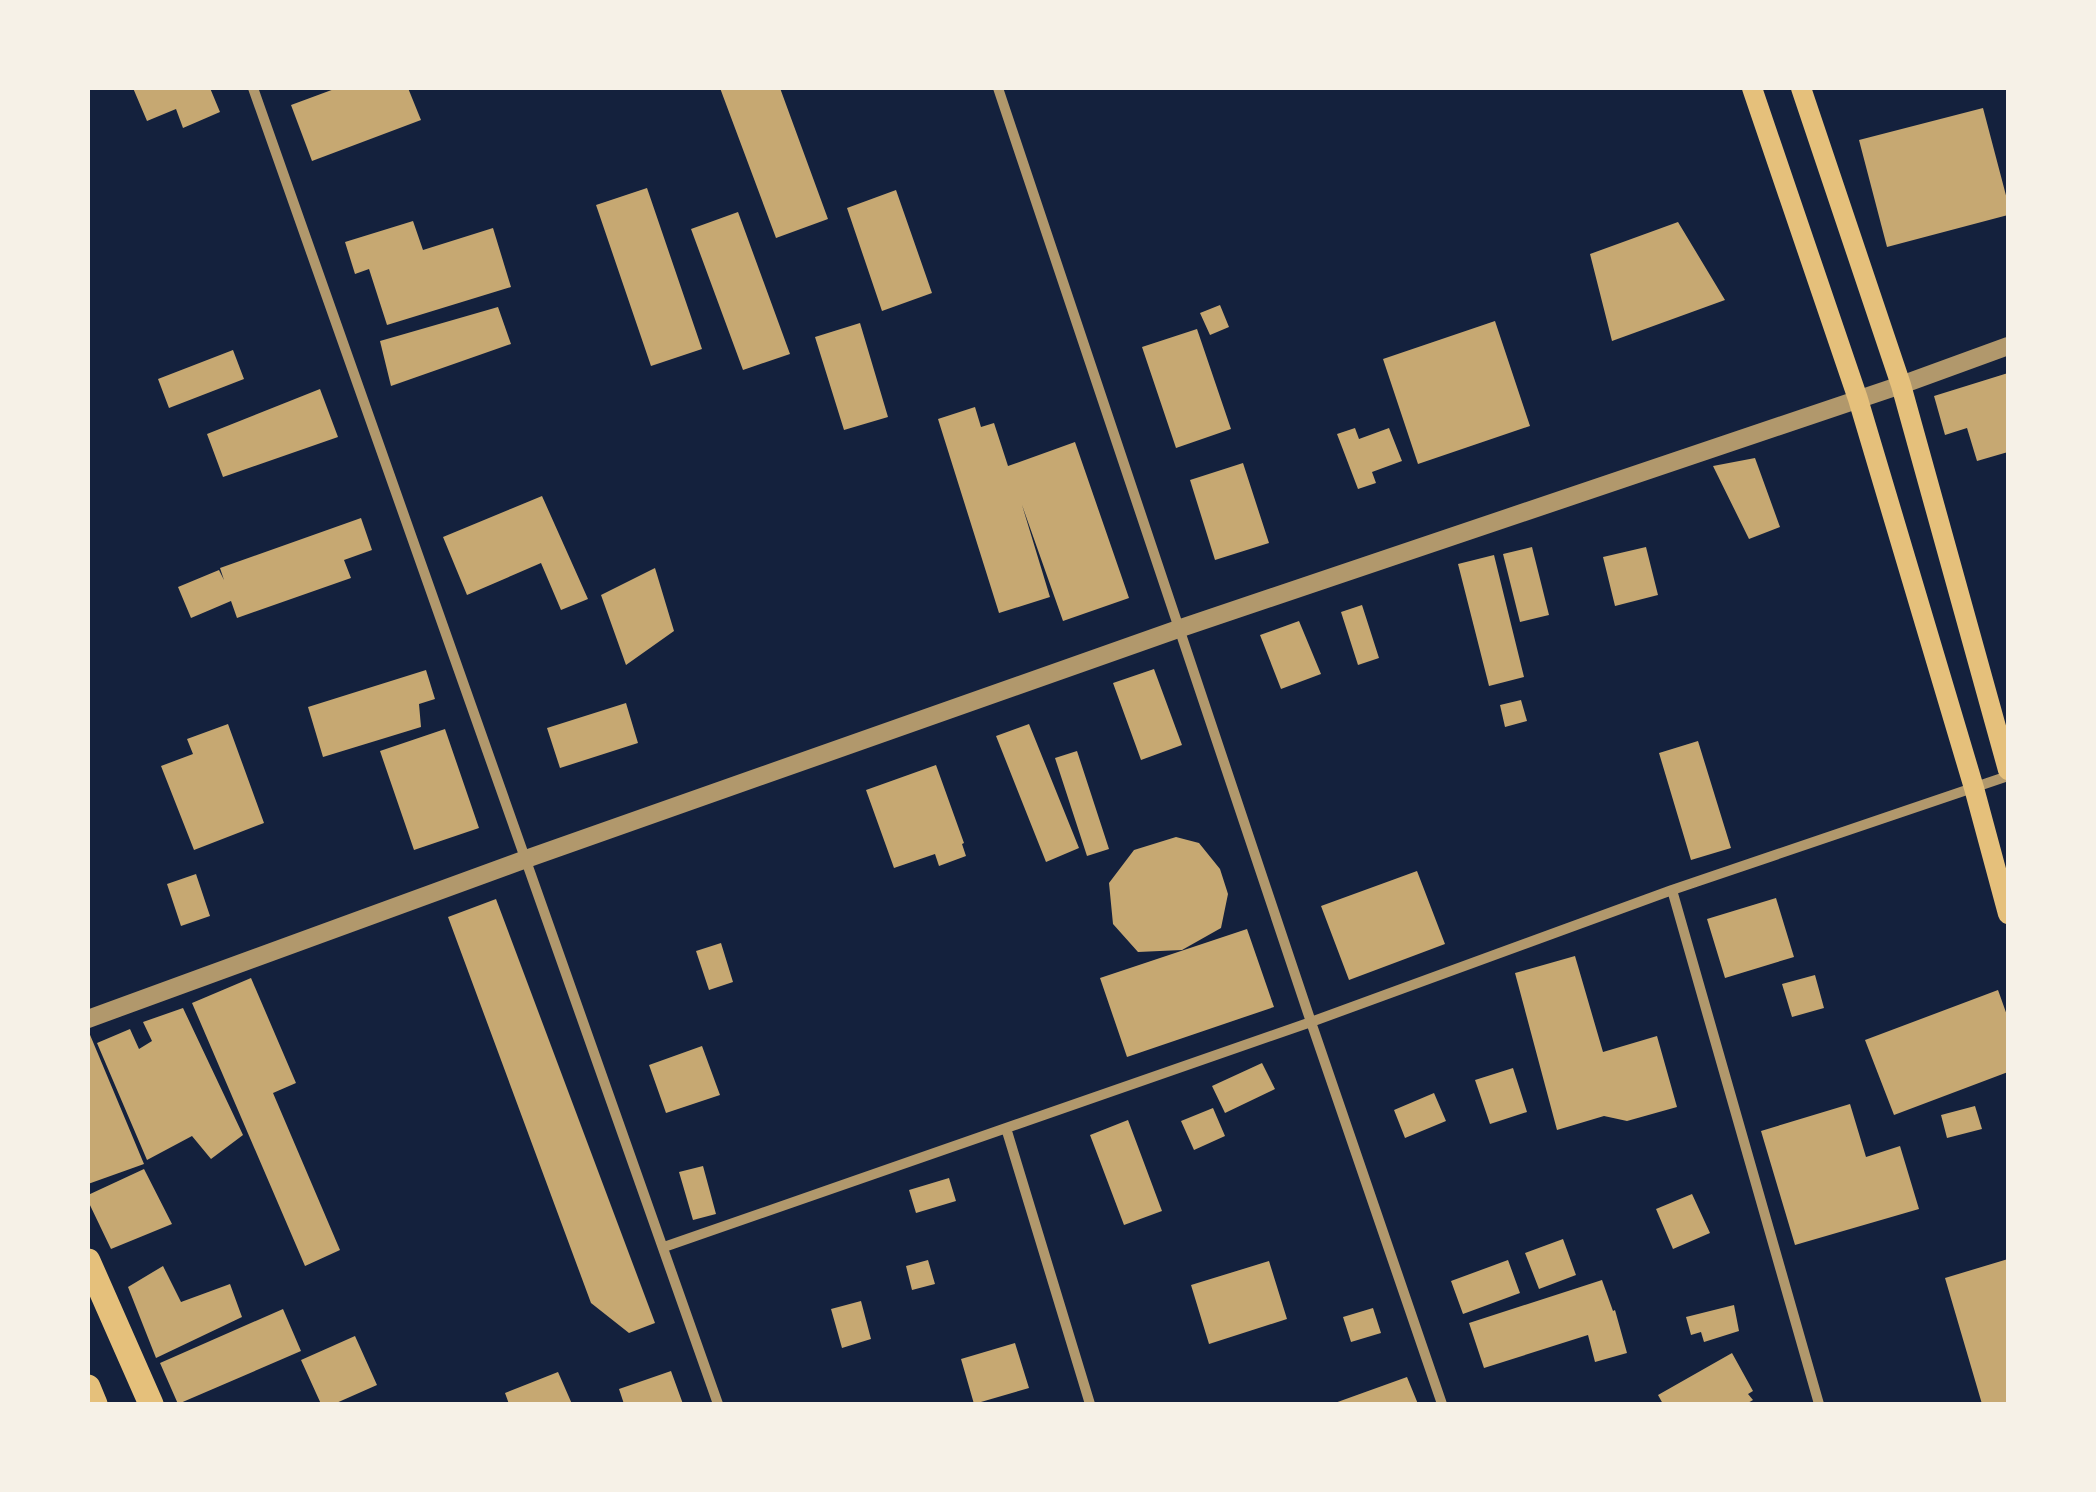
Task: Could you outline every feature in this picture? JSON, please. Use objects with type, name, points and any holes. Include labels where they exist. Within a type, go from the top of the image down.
[{"type":"main road","points":[[1752,88],[1858,399],[2008,914]]},
{"type":"main road","points":[[1801,88],[1901,385],[2008,773]]},
{"type":"main road","points":[[88,1261],[151,1404]]},
{"type":"main road","points":[[88,1387],[95,1404]]},
{"type":"street","points":[[253,88],[718,1404]]},
{"type":"street","points":[[998,88],[1442,1404]]},
{"type":"street","points":[[88,1018],[1181,628],[2008,346]]},
{"type":"street","points":[[664,1246],[1311,1022],[2008,773]]},
{"type":"street","points":[[1672,890],[1819,1404]]},
{"type":"street","points":[[1006,1128],[1090,1404]]},
{"type":"building","points":[[133,88],[210,88],[220,112],[183,128],[176,109],[147,121]]},
{"type":"building","points":[[337,88],[408,88],[421,120],[312,161],[291,105]]},
{"type":"building","points":[[720,88],[780,88],[828,219],[776,238]]},
{"type":"building","points":[[1983,108],[2008,215],[1887,247],[1859,140]]},
{"type":"building","points":[[647,188],[702,349],[651,366],[596,205]]},
{"type":"building","points":[[896,190],[932,293],[882,311],[847,208]]},
{"type":"building","points":[[738,212],[790,354],[743,370],[691,229]]},
{"type":"building","points":[[413,221],[423,250],[493,228],[511,287],[387,325],[369,269],[355,274],[345,242]]},
{"type":"building","points":[[1678,222],[1725,300],[1612,341],[1590,254]]},
{"type":"building","points":[[1220,305],[1229,327],[1210,335],[1200,313]]},
{"type":"building","points":[[498,307],[511,344],[391,386],[380,341]]},
{"type":"building","points":[[1495,321],[1530,426],[1418,464],[1383,359]]},
{"type":"building","points":[[860,323],[888,417],[844,430],[815,337]]},
{"type":"building","points":[[1197,329],[1231,429],[1176,448],[1142,347]]},
{"type":"building","points":[[233,350],[244,379],[169,408],[158,379]]},
{"type":"building","points":[[2008,373],[2008,452],[1977,461],[1967,428],[1945,435],[1934,396]]},
{"type":"building","points":[[320,389],[338,437],[223,477],[207,434]]},
{"type":"building","points":[[975,407],[981,427],[994,423],[1008,466],[1075,442],[1129,598],[1063,621],[1022,505],[1050,597],[999,613],[938,419]]},
{"type":"building","points":[[1355,428],[1359,439],[1389,428],[1402,461],[1372,472],[1376,483],[1358,489],[1337,434]]},
{"type":"building","points":[[1755,458],[1780,527],[1749,539],[1713,466]]},
{"type":"building","points":[[1243,463],[1269,543],[1215,560],[1190,480]]},
{"type":"building","points":[[542,496],[588,599],[561,610],[541,563],[467,595],[443,537]]},
{"type":"building","points":[[361,518],[372,550],[344,560],[351,578],[237,618],[231,601],[191,618],[178,587],[219,570],[224,580],[220,568]]},
{"type":"building","points":[[1532,547],[1549,615],[1520,622],[1503,554]]},
{"type":"building","points":[[1646,547],[1658,595],[1615,606],[1603,557]]},
{"type":"building","points":[[1494,555],[1524,677],[1489,686],[1458,564]]},
{"type":"building","points":[[655,568],[674,631],[626,665],[601,595]]},
{"type":"building","points":[[1362,605],[1379,658],[1358,665],[1341,612]]},
{"type":"building","points":[[1299,621],[1321,674],[1281,689],[1260,635]]},
{"type":"building","points":[[1154,669],[1182,745],[1141,760],[1113,683]]},
{"type":"building","points":[[426,670],[435,699],[419,704],[421,727],[323,757],[308,707]]},
{"type":"building","points":[[1521,700],[1527,721],[1505,727],[1500,705]]},
{"type":"building","points":[[626,703],[638,743],[560,768],[547,728]]},
{"type":"building","points":[[228,724],[264,823],[194,850],[161,766],[193,754],[187,739]]},
{"type":"building","points":[[1029,724],[1079,848],[1046,862],[996,736]]},
{"type":"building","points":[[445,729],[479,828],[414,850],[380,751]]},
{"type":"building","points":[[1698,741],[1731,848],[1691,860],[1659,753]]},
{"type":"building","points":[[1077,751],[1109,849],[1087,856],[1055,758]]},
{"type":"building","points":[[936,765],[966,856],[939,866],[935,854],[894,868],[866,790]]},
{"type":"building","points":[[1176,837],[1199,843],[1220,869],[1228,894],[1221,928],[1182,950],[1138,952],[1113,924],[1109,883],[1134,850]]},
{"type":"building","points":[[1417,871],[1445,944],[1349,980],[1321,906]]},
{"type":"building","points":[[196,874],[210,916],[181,926],[167,884]]},
{"type":"building","points":[[1776,898],[1794,957],[1725,978],[1707,919]]},
{"type":"building","points":[[496,899],[655,1323],[629,1333],[591,1303],[448,917]]},
{"type":"building","points":[[1247,929],[1274,1007],[1127,1057],[1100,978]]},
{"type":"building","points":[[721,943],[733,982],[709,990],[696,951]]},
{"type":"building","points":[[1575,956],[1603,1052],[1657,1036],[1677,1107],[1627,1121],[1604,1116],[1557,1130],[1515,973]]},
{"type":"building","points":[[1815,975],[1824,1008],[1792,1017],[1782,984]]},
{"type":"building","points":[[251,978],[296,1083],[273,1093],[340,1250],[305,1266],[192,1003]]},
{"type":"building","points":[[1998,990],[2008,1018],[2008,1072],[1894,1115],[1865,1040]]},
{"type":"building","points":[[183,1008],[243,1135],[211,1159],[192,1136],[147,1160],[97,1043],[130,1029],[139,1049],[152,1041],[143,1022]]},
{"type":"building","points":[[88,1030],[144,1164],[88,1184]]},
{"type":"building","points":[[702,1046],[720,1095],[666,1113],[649,1065]]},
{"type":"building","points":[[1262,1063],[1275,1089],[1225,1113],[1212,1086]]},
{"type":"building","points":[[1513,1068],[1527,1112],[1490,1124],[1475,1080]]},
{"type":"building","points":[[1434,1093],[1446,1121],[1405,1138],[1394,1110]]},
{"type":"building","points":[[1850,1104],[1866,1157],[1900,1146],[1919,1209],[1795,1245],[1761,1131]]},
{"type":"building","points":[[1975,1106],[1982,1129],[1947,1138],[1941,1115]]},
{"type":"building","points":[[1213,1108],[1225,1136],[1194,1150],[1181,1121]]},
{"type":"building","points":[[1128,1120],[1162,1211],[1124,1225],[1090,1135]]},
{"type":"building","points":[[703,1166],[716,1214],[693,1220],[679,1172]]},
{"type":"building","points":[[144,1169],[172,1224],[111,1249],[88,1195]]},
{"type":"building","points":[[949,1178],[956,1201],[916,1213],[909,1190]]},
{"type":"building","points":[[1692,1194],[1710,1233],[1673,1249],[1656,1209]]},
{"type":"building","points":[[1563,1239],[1576,1275],[1539,1289],[1525,1253]]},
{"type":"building","points":[[2008,1259],[2008,1404],[1982,1404],[1945,1278]]},
{"type":"building","points":[[928,1260],[935,1284],[912,1290],[906,1266]]},
{"type":"building","points":[[1508,1260],[1520,1293],[1463,1314],[1451,1281]]},
{"type":"building","points":[[1269,1261],[1287,1319],[1209,1344],[1191,1285]]},
{"type":"building","points":[[163,1266],[181,1302],[230,1284],[242,1317],[156,1358],[128,1287]]},
{"type":"building","points":[[1602,1280],[1627,1353],[1595,1362],[1588,1335],[1484,1368],[1469,1323]]},
{"type":"building","points":[[861,1301],[871,1339],[842,1348],[831,1309]]},
{"type":"building","points":[[1734,1305],[1739,1331],[1704,1342],[1701,1332],[1691,1335],[1686,1317]]},
{"type":"building","points":[[1373,1308],[1381,1333],[1351,1342],[1343,1317]]},
{"type":"building","points":[[283,1309],[301,1351],[178,1404],[160,1363]]},
{"type":"building","points":[[355,1336],[377,1385],[334,1404],[321,1404],[301,1360]]},
{"type":"building","points":[[1015,1343],[1029,1388],[974,1404],[961,1359]]},
{"type":"building","points":[[1732,1353],[1753,1391],[1748,1394],[1753,1400],[1746,1404],[1663,1404],[1658,1395]]},
{"type":"building","points":[[671,1371],[683,1404],[624,1404],[619,1389]]},
{"type":"building","points":[[558,1372],[572,1404],[509,1404],[505,1393]]},
{"type":"building","points":[[1407,1377],[1418,1404],[1332,1404]]}]
